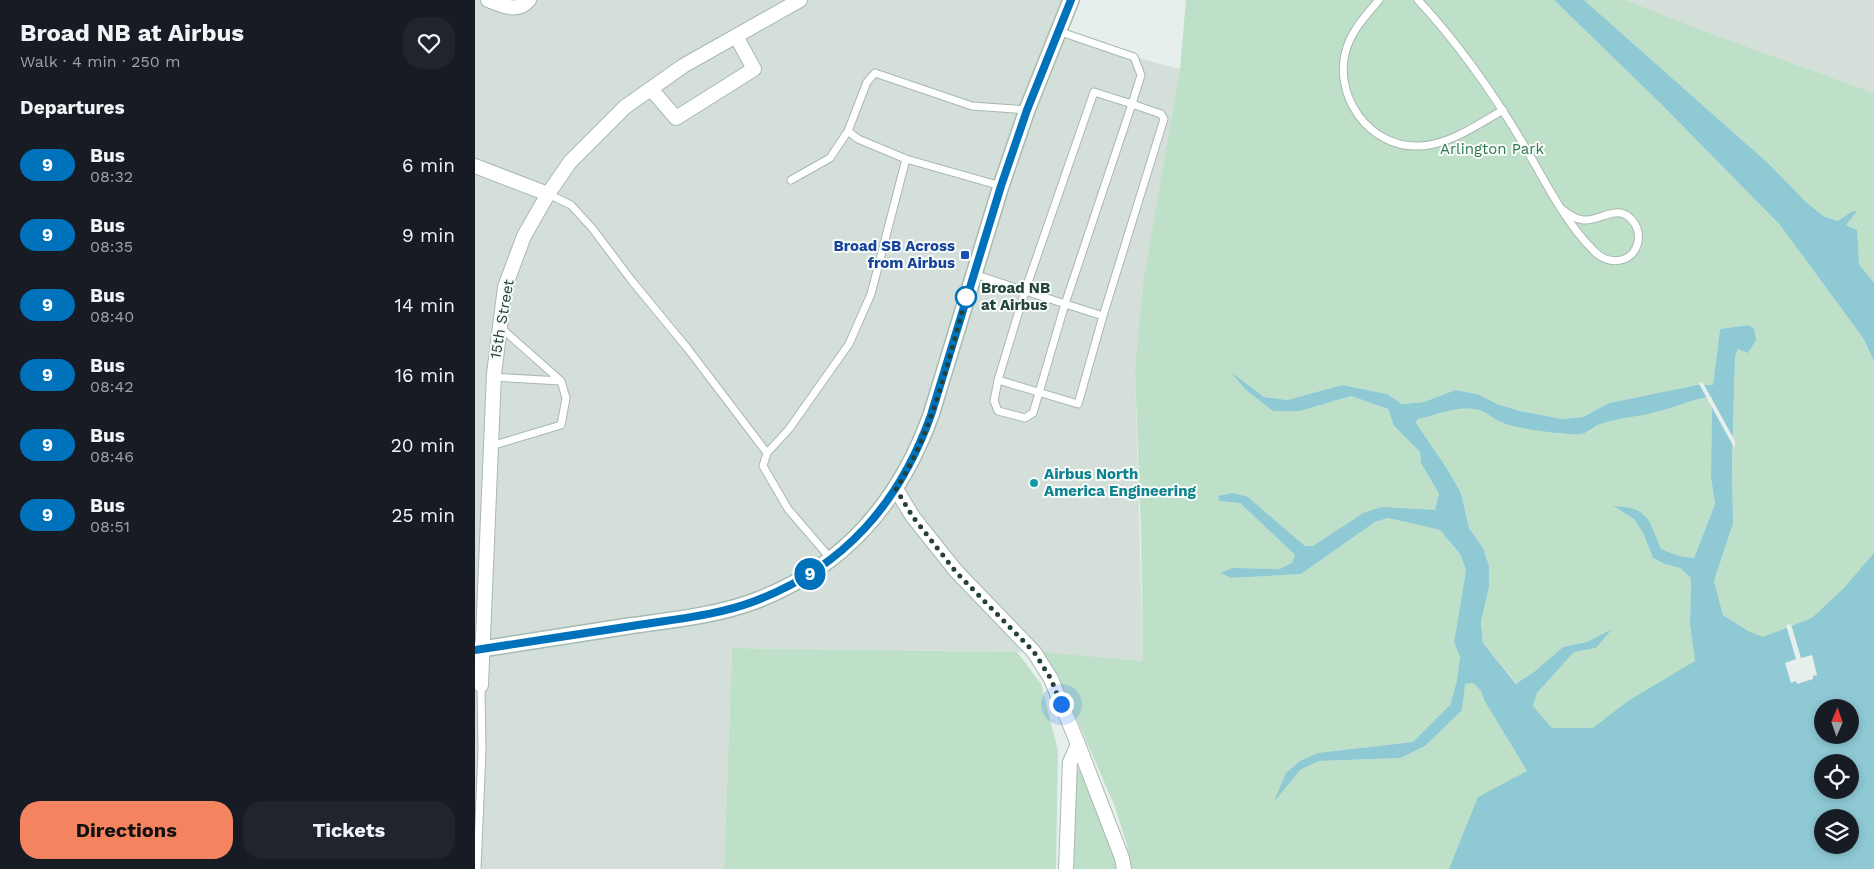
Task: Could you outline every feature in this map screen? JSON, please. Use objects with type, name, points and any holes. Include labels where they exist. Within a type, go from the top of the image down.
[{"type":"street","points":[[488,0],[513,8],[522,6],[529,0]]},
{"type":"street","name":"15th Street","points":[[481,685],[479,649],[491,446],[493,376],[505,287],[524,236],[548,194],[570,162],[625,107],[683,66],[800,0]]},
{"type":"street","points":[[479,649],[691,617],[753,601],[778,591],[806,576],[831,559],[868,525],[896,489],[909,469],[921,444],[1001,186],[1027,110],[1071,0]]},
{"type":"street","points":[[651,88],[676,118],[754,69],[736,36]]},
{"type":"street","points":[[475,166],[548,194]]},
{"type":"street","points":[[896,489],[913,517],[956,572],[1034,652],[1051,679],[1123,863]]},
{"type":"street","points":[[1067,869],[1070,762],[1077,744]]},
{"type":"lane","points":[[1379,0],[1353,32],[1343,60],[1345,87],[1348,98],[1355,112],[1368,127],[1386,140],[1405,145],[1436,144],[1503,110]]},
{"type":"lane","points":[[1418,0],[1459,46],[1503,110],[1563,210],[1586,244],[1598,256],[1614,261],[1625,259],[1635,249],[1639,239],[1637,228],[1624,214],[1610,212],[1593,219],[1583,220],[1571,216],[1563,210]]},
{"type":"lane","points":[[999,380],[1038,392],[1078,404],[1164,119],[1161,114],[1132,104],[1094,92],[1025,291],[999,380],[994,401],[998,411],[1025,418],[1033,413],[1038,392],[1065,304],[1132,104],[1141,75],[1134,57],[1058,31]]},
{"type":"lane","points":[[791,180],[830,158],[848,131],[867,82],[875,73],[972,106],[1027,110]]},
{"type":"lane","points":[[848,131],[858,139],[906,159],[1001,186]]},
{"type":"lane","points":[[831,559],[788,509],[763,466],[767,453],[789,429],[849,344],[871,294],[906,159]]},
{"type":"lane","points":[[548,194],[571,205],[592,228],[632,281],[688,348],[767,453]]},
{"type":"lane","points":[[973,274],[1103,316]]},
{"type":"lane","points":[[491,446],[561,425],[566,398],[561,381],[500,327]]},
{"type":"lane","points":[[493,376],[561,381]]},
{"type":"lane","points":[[477,869],[482,751],[481,685]]},
{"type":"shaded area","points":[[475,0],[1069,0],[1058,30],[1134,57],[1180,69],[1135,370],[1143,661],[1034,652],[732,648],[724,869],[475,869]]},
{"type":"shaded area","points":[[1624,0],[1874,0],[1874,93],[1707,32]]},
{"type":"green space","name":"Arlington Park","points":[[1186,0],[1554,0],[1661,104],[1780,225],[1863,338],[1874,361],[1874,822],[1859,820],[1859,809],[1814,809],[1814,815],[1552,728],[1533,706],[1537,693],[1574,652],[1596,648],[1610,630],[1587,642],[1563,647],[1517,684],[1483,643],[1481,622],[1489,587],[1489,566],[1483,548],[1469,528],[1461,493],[1416,423],[1418,419],[1457,408],[1475,409],[1488,413],[1502,423],[1560,434],[1589,432],[1601,424],[1616,419],[1658,412],[1690,400],[1712,397],[1711,478],[1715,504],[1694,558],[1679,556],[1661,549],[1652,526],[1627,507],[1614,507],[1634,519],[1643,533],[1653,558],[1680,568],[1691,578],[1690,624],[1750,632],[1723,615],[1714,581],[1733,524],[1732,464],[1735,357],[1749,325],[1720,329],[1713,385],[1697,385],[1609,403],[1583,417],[1562,419],[1520,411],[1497,404],[1477,394],[1455,390],[1424,402],[1402,404],[1387,394],[1342,385],[1287,400],[1264,397],[1233,374],[1273,411],[1300,411],[1351,396],[1388,409],[1394,426],[1420,452],[1421,463],[1439,494],[1435,510],[1363,513],[1313,546],[1305,546],[1248,497],[1218,496],[1219,501],[1240,503],[1295,555],[1292,563],[1279,569],[1233,568],[1231,578],[1301,574],[1375,522],[1388,518],[1440,530],[1460,554],[1466,570],[1454,642],[1460,657],[1457,680],[1450,705],[1414,742],[1363,748],[1300,761],[1275,800],[1300,770],[1319,761],[1401,758],[1425,746],[1465,684],[1473,683],[1481,691],[1484,700],[1527,771],[1577,869],[1131,869],[1127,845],[1115,807],[1059,678],[1042,652],[1143,661],[1141,532],[1135,370],[1144,278],[1180,69]]},
{"type":"green space","points":[[1584,0],[1625,0],[1874,93],[1874,283],[1859,264],[1846,225],[1850,219],[1851,212],[1838,221],[1823,216],[1805,201],[1769,164]]},
{"type":"green space","points":[[732,648],[1017,652],[1041,684],[1058,751],[1056,869],[724,869]]},
{"type":"green space","points":[[1075,770],[1080,770],[1087,783],[1116,858],[1118,869],[1072,869]]},
{"type":"water","points":[[1554,0],[1584,0],[1769,164],[1805,201],[1823,216],[1838,221],[1851,212],[1857,211],[1846,225],[1857,230],[1859,264],[1874,283],[1874,361],[1863,338],[1780,225],[1661,104]]},
{"type":"water","points":[[1749,325],[1754,329],[1756,340],[1748,353],[1738,349],[1735,357],[1732,464],[1733,524],[1714,581],[1723,615],[1750,632],[1763,637],[1812,618],[1844,588],[1874,553],[1874,869],[1449,869],[1478,797],[1527,771],[1484,700],[1481,691],[1473,683],[1465,684],[1462,710],[1425,746],[1401,758],[1319,761],[1300,770],[1274,802],[1286,773],[1300,761],[1318,753],[1413,742],[1450,705],[1457,680],[1460,657],[1454,642],[1466,570],[1460,554],[1440,530],[1388,518],[1375,522],[1301,574],[1231,578],[1221,573],[1233,568],[1279,569],[1292,563],[1295,555],[1240,503],[1219,501],[1218,496],[1233,493],[1248,497],[1305,546],[1313,546],[1363,513],[1382,507],[1435,510],[1439,494],[1421,463],[1420,452],[1394,426],[1388,409],[1351,396],[1300,411],[1273,411],[1245,389],[1231,372],[1264,397],[1287,400],[1342,385],[1387,394],[1402,404],[1424,402],[1455,390],[1477,394],[1497,404],[1520,411],[1562,419],[1583,417],[1609,403],[1697,385],[1713,385],[1720,329]],"holes":[[[1712,397],[1711,478],[1715,504],[1694,558],[1679,556],[1661,549],[1646,517],[1634,509],[1613,506],[1634,519],[1643,533],[1653,558],[1680,568],[1691,578],[1690,624],[1695,661],[1628,701],[1593,728],[1552,728],[1533,706],[1537,693],[1574,652],[1596,648],[1612,629],[1587,642],[1563,647],[1534,672],[1516,684],[1483,643],[1481,622],[1489,587],[1489,566],[1483,548],[1469,528],[1461,493],[1416,423],[1418,419],[1467,408],[1482,411],[1501,422],[1516,427],[1553,433],[1580,434],[1610,421],[1650,414],[1690,401]]]},
{"type":"pier","points":[[1698,382],[1703,383],[1735,441],[1735,449]]},
{"type":"pier","points":[[1791,624],[1801,658],[1812,655],[1817,675],[1813,676],[1813,679],[1797,684],[1796,681],[1791,683],[1785,663],[1796,659],[1786,625]]},
{"type":"bus line","name":"9","points":[[475,650],[691,617],[727,609],[778,591],[806,576],[831,559],[858,536],[896,489],[909,469],[921,444],[1001,186],[1027,110],[1071,0]]},
{"type":"place","name":"Broad SB Across from Airbus","points":[[965,255]]},
{"type":"place","name":"Broad NB at Airbus","points":[[966,297]]},
{"type":"place","name":"Airbus North America Engineering","points":[[1034,483]]},
{"type":"route","points":[[966,297],[968,292],[921,444],[909,469],[896,489],[913,517],[956,572],[1034,652],[1051,679],[1061,704]]}]
